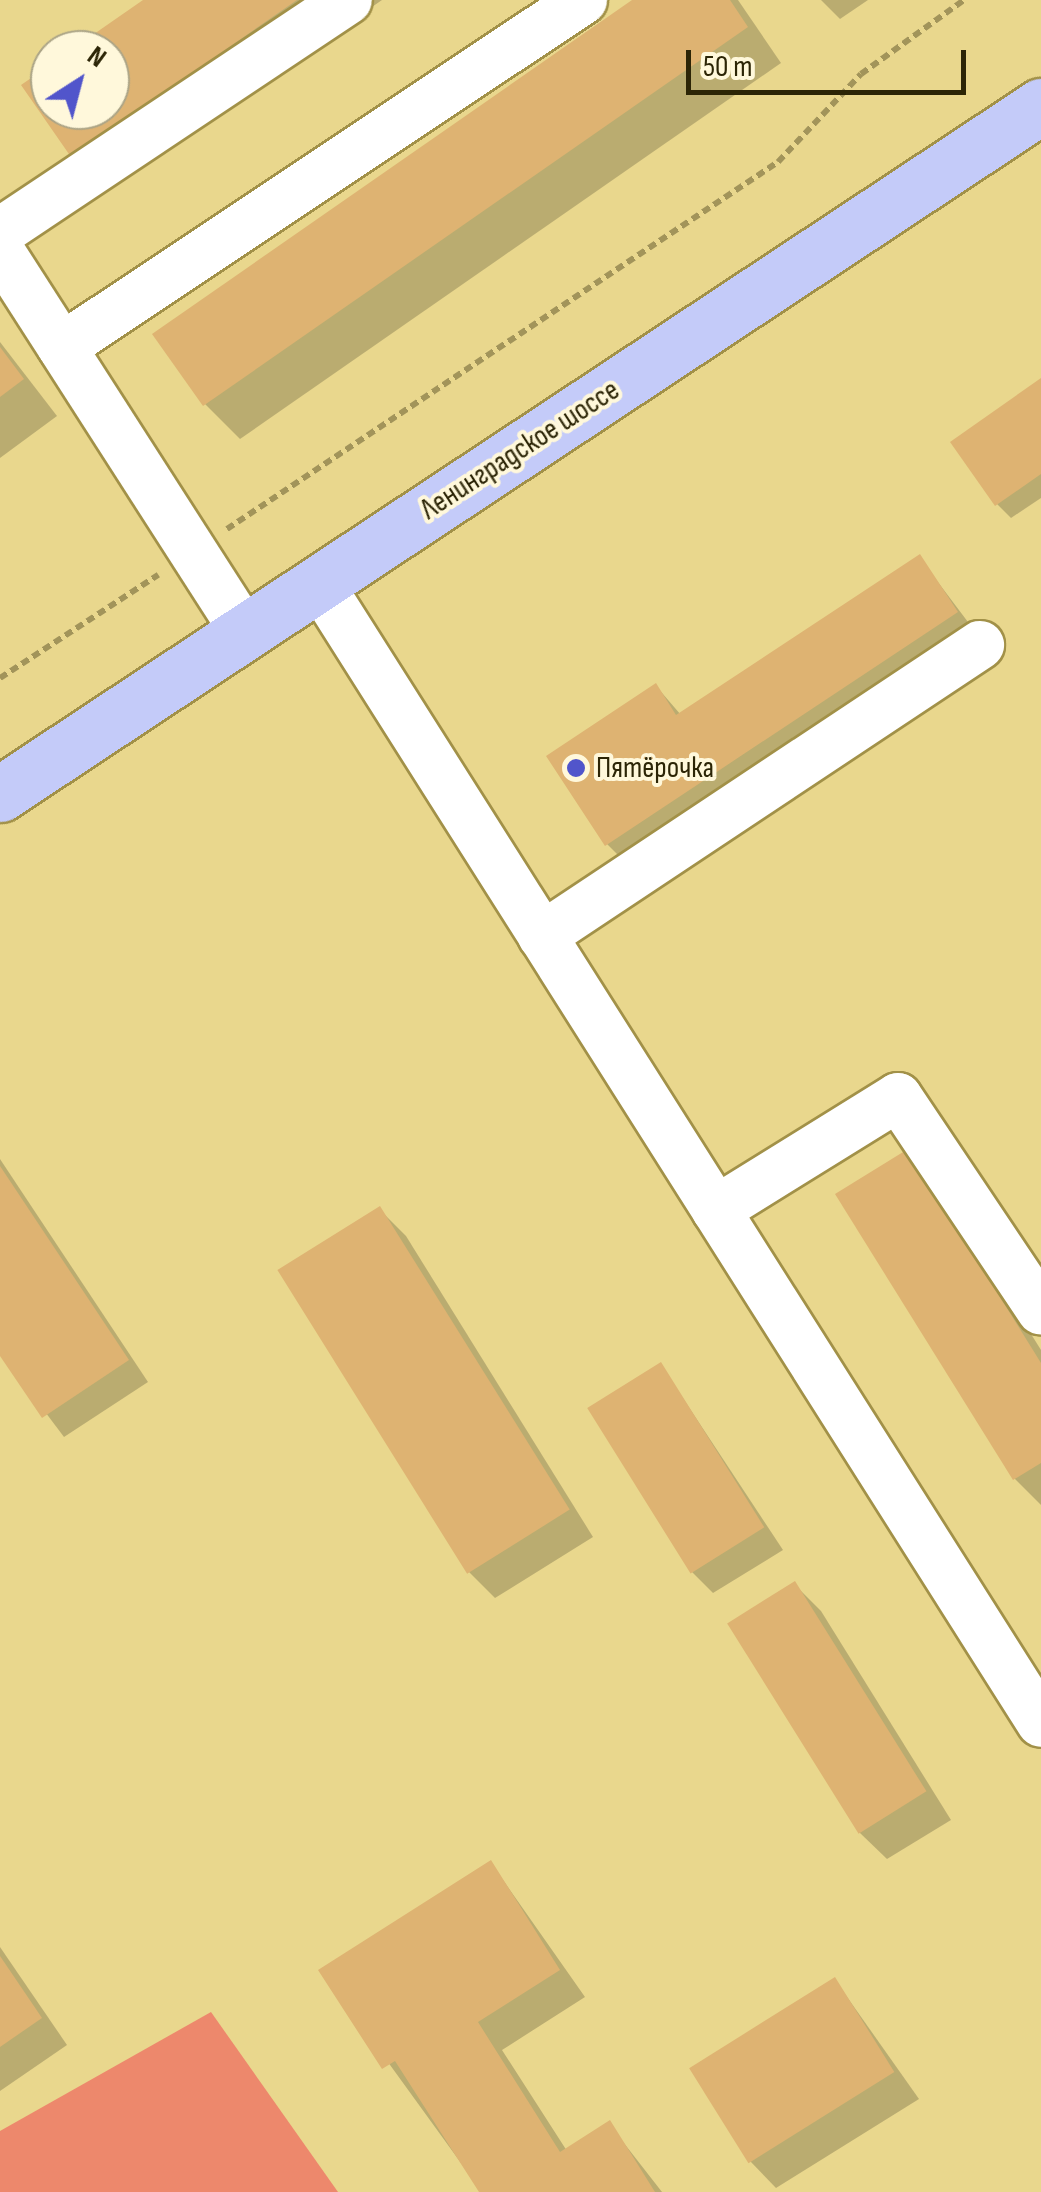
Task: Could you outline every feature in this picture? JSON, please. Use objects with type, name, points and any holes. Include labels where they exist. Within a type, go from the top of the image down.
[{"type":"main road","name":"Ленинградское шоссе","points":[[0,794],[1041,106]]},
{"type":"street","points":[[0,232],[348,0]]},
{"type":"street","points":[[62,347],[584,0]]},
{"type":"street","points":[[0,251],[245,632]]},
{"type":"street","points":[[319,584],[1041,1723]]},
{"type":"street","points":[[542,936],[980,645]]},
{"type":"street","points":[[716,1210],[898,1097],[1041,1312]]},
{"type":"path","points":[[0,678],[778,162],[860,74],[964,0]]},
{"type":"shaded area","points":[[211,2012],[338,2192],[0,2192],[0,2131]]},
{"type":"building","points":[[143,0],[297,0],[130,116],[130,30],[100,30]]},
{"type":"building","points":[[632,0],[730,0],[748,27],[203,406],[152,334]]},
{"type":"building","points":[[30,79],[30,98],[21,85]]},
{"type":"building","points":[[52,130],[110,130],[71,157]]},
{"type":"building","points":[[0,347],[24,379],[0,397]]},
{"type":"building","points":[[1041,378],[1041,474],[995,506],[950,442]]},
{"type":"building","points":[[920,554],[958,612],[605,846],[546,756],[656,683],[676,715]]},
{"type":"building","points":[[908,1149],[1041,1363],[1041,1463],[1013,1480],[835,1194]]},
{"type":"building","points":[[0,1166],[129,1360],[42,1418],[0,1356]]},
{"type":"building","points":[[380,1206],[570,1510],[467,1574],[277,1270]]},
{"type":"building","points":[[661,1362],[764,1527],[691,1573],[587,1408]]},
{"type":"building","points":[[795,1581],[926,1791],[859,1834],[727,1623]]},
{"type":"building","points":[[491,1860],[560,1970],[478,2022],[560,2152],[610,2120],[655,2192],[479,2192],[395,2061],[382,2069],[318,1970]]},
{"type":"building","points":[[0,1956],[42,2018],[0,2047]]},
{"type":"building","points":[[835,1977],[894,2072],[748,2163],[689,2068]]},
{"type":"place","name":"Пятёрочка","points":[[576,768]]}]
